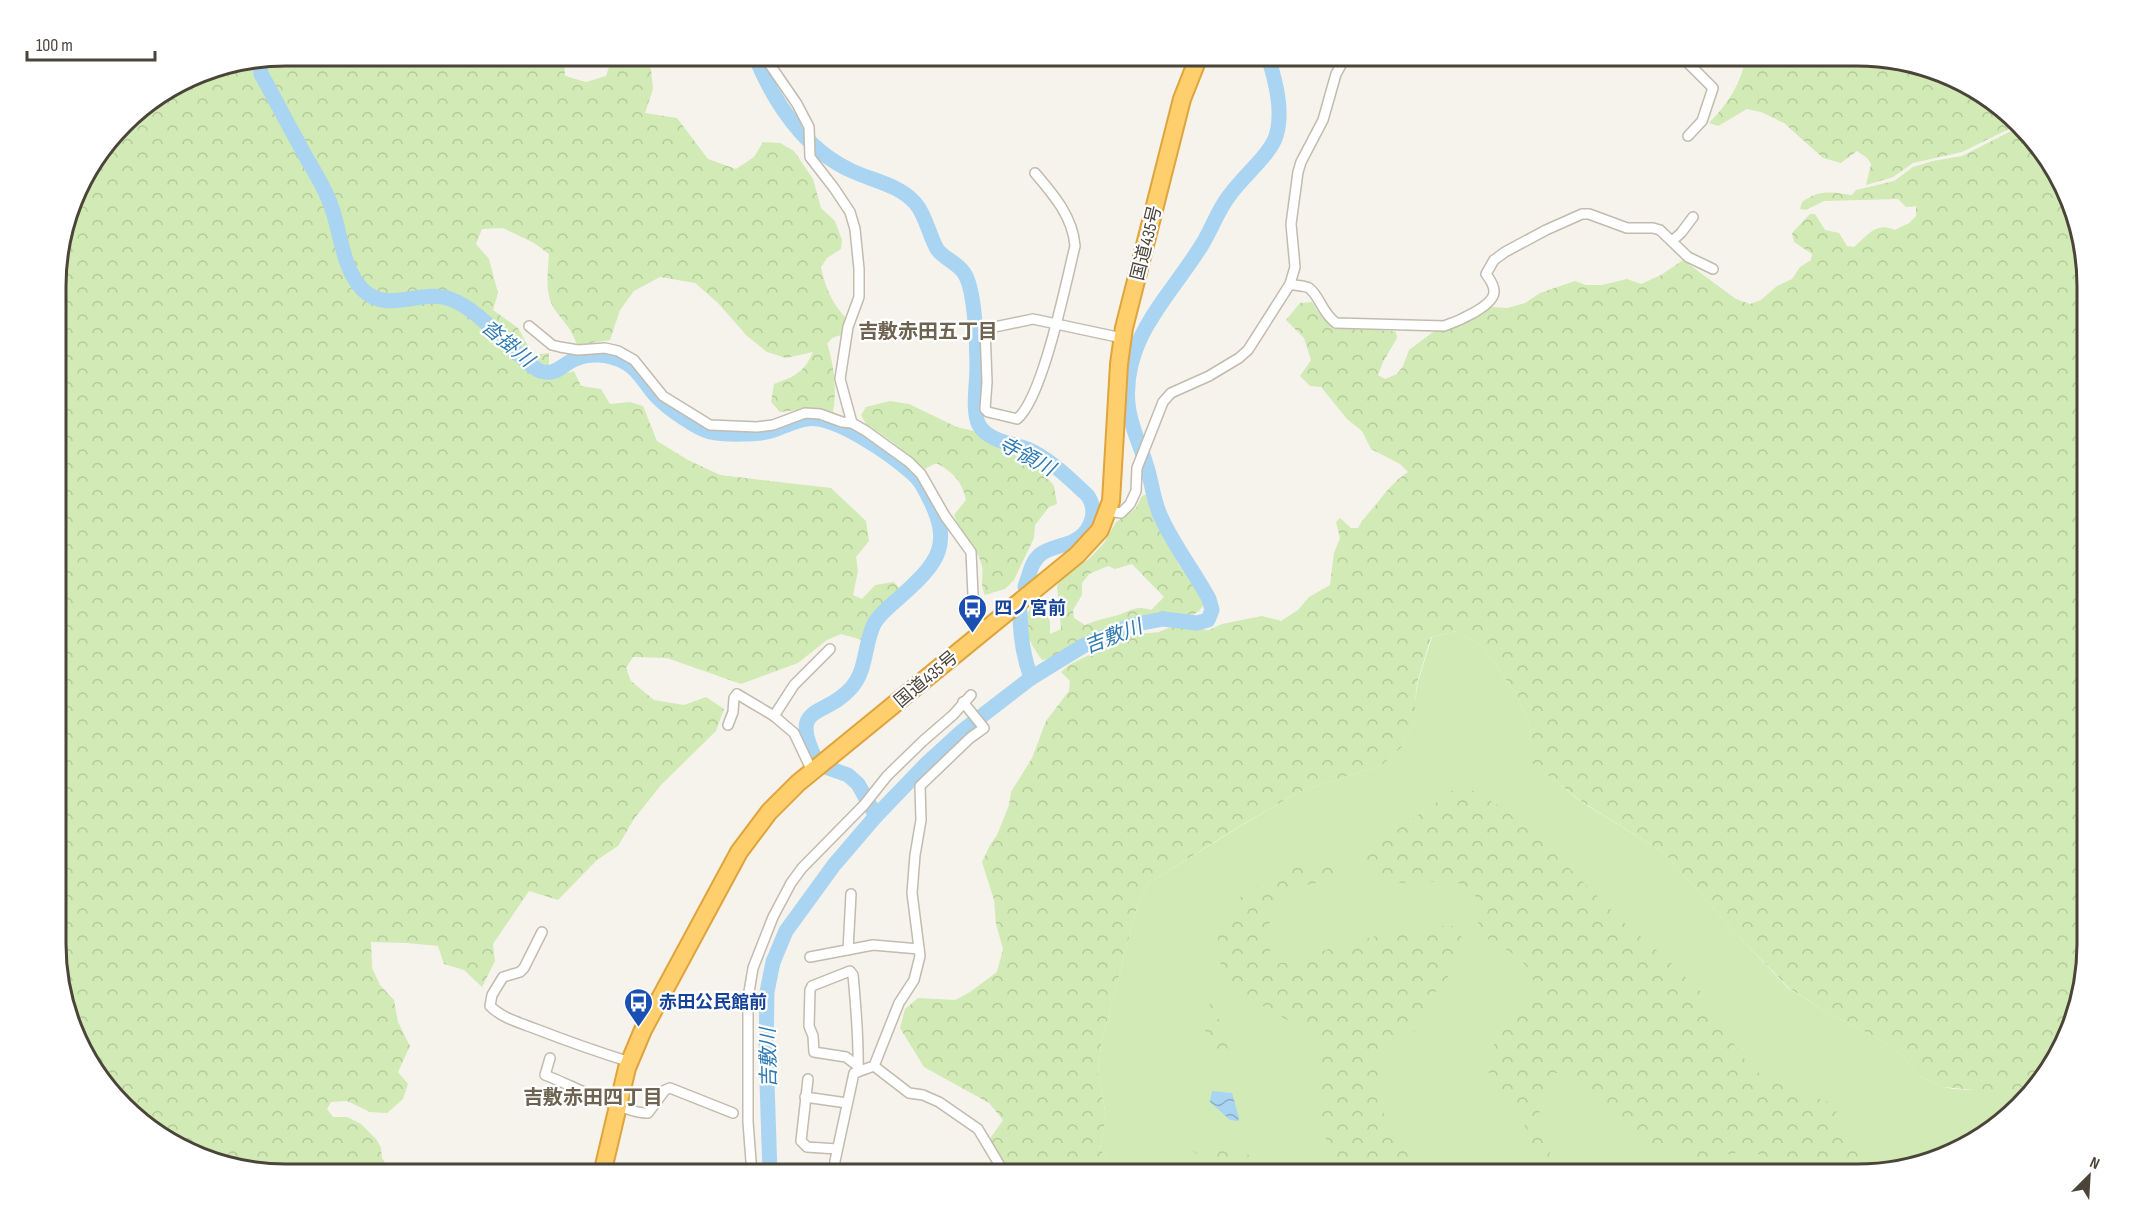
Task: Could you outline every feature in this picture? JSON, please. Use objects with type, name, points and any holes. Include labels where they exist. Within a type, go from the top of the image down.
[{"type":"highway","name":"国道435号","points":[[604,1164],[630,1062],[643,1030],[739,852],[769,812],[812,771],[1084,548],[1100,530],[1108,511],[1113,483],[1122,338],[1182,99],[1195,66]]},
{"type":"street","points":[[771,66],[797,104],[809,127],[810,157],[850,212],[855,229],[859,297],[848,327],[840,379],[852,423]]},
{"type":"street","points":[[1108,511],[1121,513],[1130,504],[1136,491],[1139,461],[1163,402],[1171,393],[1209,376],[1244,354],[1290,284],[1296,267],[1291,224],[1298,172],[1323,120],[1340,66]]},
{"type":"street","points":[[1688,136],[1702,121],[1713,88],[1691,66]]},
{"type":"street","points":[[1035,173],[1059,201],[1074,236],[1075,246],[1056,323],[1035,392],[1022,416],[1017,419],[988,412],[985,408],[987,382],[985,329],[1033,320],[1056,323],[1122,338]]},
{"type":"street","points":[[1290,284],[1308,288],[1315,294],[1326,316],[1336,322],[1444,326],[1461,320],[1493,297],[1494,291],[1490,278],[1485,274],[1494,260],[1546,230],[1582,214],[1595,216],[1627,228],[1660,230],[1688,257],[1713,269]]},
{"type":"street","points":[[1672,241],[1693,217]]},
{"type":"street","points":[[530,326],[552,345],[578,350],[604,348],[618,351],[634,360],[663,396],[710,425],[739,424],[757,427],[773,425],[805,413],[820,414],[852,423],[866,431],[901,456],[921,474],[945,516],[967,545],[971,552],[973,595],[982,633]]},
{"type":"street","points":[[774,716],[798,680],[831,649]]},
{"type":"street","points":[[728,725],[737,694],[774,716],[794,733],[812,771]]},
{"type":"street","points":[[751,1164],[748,1122],[748,998],[753,968],[773,917],[791,883],[868,801],[886,776],[922,741],[968,702],[984,728],[970,738],[920,786],[921,820],[912,893],[920,956],[914,980],[899,1003],[874,1066]]},
{"type":"street","points":[[849,950],[851,894]]},
{"type":"street","points":[[542,932],[524,968],[520,972],[503,976],[492,995],[490,1006],[496,1012],[517,1022],[581,1047],[630,1062]]},
{"type":"street","points":[[810,957],[873,945],[919,949]]},
{"type":"street","points":[[850,971],[853,975],[858,1069],[846,1057],[814,1052],[813,1036],[809,1026],[812,986],[850,971]]},
{"type":"street","points":[[550,1058],[545,1074],[642,1113],[648,1113],[670,1088],[733,1113]]},
{"type":"street","points":[[835,1164],[854,1073],[858,1069],[874,1066],[909,1093],[923,1095],[939,1102],[978,1129],[999,1164]]},
{"type":"street","points":[[807,1079],[801,1141],[807,1147],[837,1149]]},
{"type":"street","points":[[805,1097],[847,1103]]},
{"type":"green space","points":[[271,66],[564,66],[565,76],[586,82],[606,76],[609,66],[647,66],[651,69],[653,89],[645,113],[677,118],[708,159],[736,169],[754,157],[763,142],[780,143],[794,151],[813,179],[821,208],[835,221],[842,240],[841,249],[827,258],[821,267],[829,294],[845,317],[841,335],[832,338],[827,344],[834,378],[833,412],[816,408],[780,412],[771,402],[774,384],[802,370],[813,352],[786,358],[767,352],[747,336],[718,303],[695,283],[660,277],[634,291],[620,310],[610,340],[577,345],[549,297],[549,254],[534,243],[503,228],[482,229],[476,244],[489,259],[498,293],[493,310],[518,328],[533,355],[549,353],[549,369],[554,377],[574,371],[581,386],[601,389],[610,404],[630,402],[643,406],[657,441],[688,460],[720,475],[831,488],[866,521],[869,541],[856,557],[858,571],[853,595],[862,599],[875,585],[894,582],[900,589],[870,620],[862,640],[841,634],[827,640],[798,663],[741,684],[667,658],[633,657],[626,668],[631,681],[654,700],[684,705],[706,697],[724,709],[716,731],[661,785],[634,819],[618,846],[597,860],[558,900],[529,891],[493,944],[495,961],[482,987],[464,970],[444,964],[438,946],[371,942],[372,968],[380,985],[394,1000],[398,1022],[410,1046],[398,1072],[408,1084],[403,1099],[387,1113],[370,1112],[347,1101],[331,1102],[327,1109],[333,1117],[347,1117],[361,1124],[377,1140],[386,1164],[271,1164],[229,1157],[176,1135],[141,1110],[111,1078],[89,1042],[73,1001],[66,959],[66,271],[73,229],[95,176],[130,130],[176,95],[229,73]]},
{"type":"green space","points":[[1744,66],[1872,66],[1900,70],[1928,78],[1967,95],[2011,128],[1962,152],[1913,163],[1893,177],[1866,185],[1871,164],[1857,151],[1841,163],[1823,158],[1784,123],[1761,112],[1747,109],[1718,126],[1709,123],[1733,92]]},
{"type":"green space","points":[[2013,130],[2032,152],[2054,188],[2070,229],[2077,271],[2077,959],[2070,1001],[2060,1028],[2048,1054],[2025,1086],[1999,1090],[1944,1087],[1921,1077],[1900,1053],[1878,1038],[1826,1012],[1789,988],[1739,937],[1664,853],[1581,801],[1532,763],[1530,728],[1517,695],[1483,647],[1457,631],[1431,637],[1417,683],[1415,721],[1401,748],[1382,765],[1299,792],[1149,883],[1137,907],[1101,1044],[1098,1074],[1106,1116],[1100,1149],[1111,1164],[1003,1164],[989,1140],[1003,1120],[989,1103],[924,1067],[900,1028],[905,1009],[918,998],[955,1000],[997,972],[1003,949],[996,924],[994,900],[982,862],[997,835],[1009,805],[1011,792],[1032,758],[1046,721],[1069,691],[1070,681],[1061,672],[1069,665],[1129,635],[1159,632],[1171,627],[1209,630],[1222,624],[1262,616],[1281,621],[1298,610],[1309,597],[1330,585],[1334,553],[1340,538],[1336,522],[1340,518],[1351,528],[1358,528],[1397,480],[1408,472],[1400,464],[1371,449],[1362,431],[1347,419],[1321,387],[1310,386],[1300,376],[1311,360],[1304,338],[1286,320],[1300,303],[1312,302],[1323,318],[1338,327],[1396,332],[1397,338],[1378,375],[1385,379],[1397,374],[1409,350],[1433,332],[1453,327],[1492,307],[1508,308],[1525,303],[1540,293],[1575,281],[1586,285],[1602,285],[1627,279],[1641,284],[1661,275],[1683,260],[1736,299],[1750,304],[1761,300],[1777,286],[1792,279],[1800,267],[1811,260],[1812,254],[1794,242],[1792,233],[1810,214],[1815,214],[1825,230],[1839,233],[1847,246],[1854,247],[1877,228],[1895,230],[1909,223],[1916,216],[1916,206],[1906,207],[1898,199],[1824,201],[1806,210],[1800,209],[1802,202],[1820,193],[1852,195],[1856,190],[1894,181],[1913,167],[1962,156]]},
{"type":"green space","points":[[890,401],[909,404],[957,427],[974,431],[1042,471],[1054,486],[1057,504],[1049,507],[1035,525],[1034,538],[1014,580],[1005,589],[985,595],[982,587],[980,559],[954,515],[966,500],[956,477],[936,463],[925,469],[866,424],[861,415],[866,407]]},
{"type":"green space","points":[[1149,493],[1179,565],[1197,586],[1205,603],[1190,617],[1164,616],[1137,619],[1100,634],[1060,658],[1042,660],[1029,637],[1026,622],[1036,598],[1044,599],[1050,622],[1050,634],[1061,629],[1057,586],[1062,578],[1090,558],[1104,543],[1116,522],[1136,508],[1142,496]],"holes":[[[1132,564],[1164,597],[1151,610],[1137,608],[1085,625],[1074,618],[1073,610],[1082,595],[1082,583],[1089,574],[1108,566],[1115,569]]]},
{"type":"green space","points":[[1457,631],[1483,647],[1517,695],[1530,728],[1533,763],[1580,801],[1664,853],[1788,988],[1826,1012],[1878,1038],[1900,1053],[1921,1077],[1944,1087],[1974,1090],[2016,1089],[2025,1086],[2002,1110],[1967,1135],[1914,1157],[1872,1164],[1111,1164],[1100,1149],[1106,1115],[1098,1074],[1101,1044],[1137,907],[1149,883],[1299,792],[1382,765],[1401,748],[1415,721],[1418,682],[1432,637]]},
{"type":"green space","points":[[1459,786],[1477,792],[1505,810],[1548,847],[1622,921],[1665,957],[1704,995],[1728,1036],[1749,1065],[1768,1080],[1831,1103],[1853,1140],[1875,1160],[1882,1162],[1782,1164],[1749,1150],[1700,1160],[1652,1143],[1621,1123],[1567,1073],[1554,1073],[1544,1088],[1539,1106],[1548,1136],[1550,1164],[1530,1164],[1528,1132],[1516,1109],[1491,1089],[1487,1058],[1501,1030],[1538,996],[1530,972],[1518,958],[1481,935],[1476,914],[1475,891],[1454,881],[1396,883],[1370,876],[1359,857]]},
{"type":"green space","points":[[1345,861],[1342,875],[1291,888],[1276,906],[1265,934],[1274,964],[1394,932],[1424,927],[1454,926],[1465,942],[1457,966],[1433,995],[1414,1032],[1381,1050],[1377,1106],[1390,1122],[1406,1151],[1432,1158],[1437,1164],[1344,1164],[1333,1158],[1318,1117],[1323,1041],[1241,993],[1221,968],[1217,932],[1239,898],[1290,865]]},
{"type":"green space","points":[[1214,1004],[1230,1056],[1218,1057],[1207,1052],[1206,1005]]},
{"type":"green space","points":[[1182,1144],[1239,1151],[1246,1153],[1259,1164],[1226,1164],[1197,1154]]},
{"type":"water","points":[[1212,1091],[1232,1093],[1238,1121],[1230,1120],[1210,1102]]},
{"type":"waterway","name":"寺領川","points":[[759,66],[781,107],[805,137],[835,162],[895,188],[910,198],[922,214],[937,249],[964,273],[971,291],[976,332],[975,397],[979,425],[988,435],[1027,449],[1044,458],[1088,496],[1093,516],[1084,534],[1072,542],[1041,554],[1031,569],[1025,587]]},
{"type":"waterway","name":"吉敷川","points":[[770,1164],[766,1051],[767,992],[773,962],[786,931],[834,865],[876,816],[927,763],[961,732],[1031,678],[1083,646],[1132,625],[1163,619],[1197,623],[1208,620],[1212,610],[1209,599],[1172,538],[1156,504],[1131,420],[1128,380],[1133,358],[1151,318],[1203,243],[1225,201],[1273,143],[1278,126],[1279,106],[1271,66]]},
{"type":"waterway","name":"沓掛川","points":[[260,68],[261,74],[328,198],[349,269],[362,289],[372,296],[393,301],[439,296],[459,303],[477,315],[528,363],[540,371],[558,370],[573,360],[586,356],[600,355],[620,360],[631,366],[669,408],[691,423],[710,432],[723,434],[765,432],[806,419],[818,419],[832,423],[862,437],[904,466],[919,480],[940,527],[941,540],[938,552],[924,574],[876,620],[863,665],[852,687],[842,697],[813,714],[808,720],[806,729],[808,742],[816,760]]},
{"type":"waterway","name":"寺領川","points":[[1020,612],[1022,645],[1031,678]]},
{"type":"waterway","name":"沓掛川","points":[[828,768],[848,775],[858,784],[876,816]]},
{"type":"place","name":"四ノ宮前","points":[[973,634]]},
{"type":"place","name":"赤田公民館前","points":[[638,1028]]},
{"type":"district","name":"吉敷赤田五丁目","points":[[928,331]]},
{"type":"district","name":"吉敷赤田四丁目","points":[[593,1097]]}]
